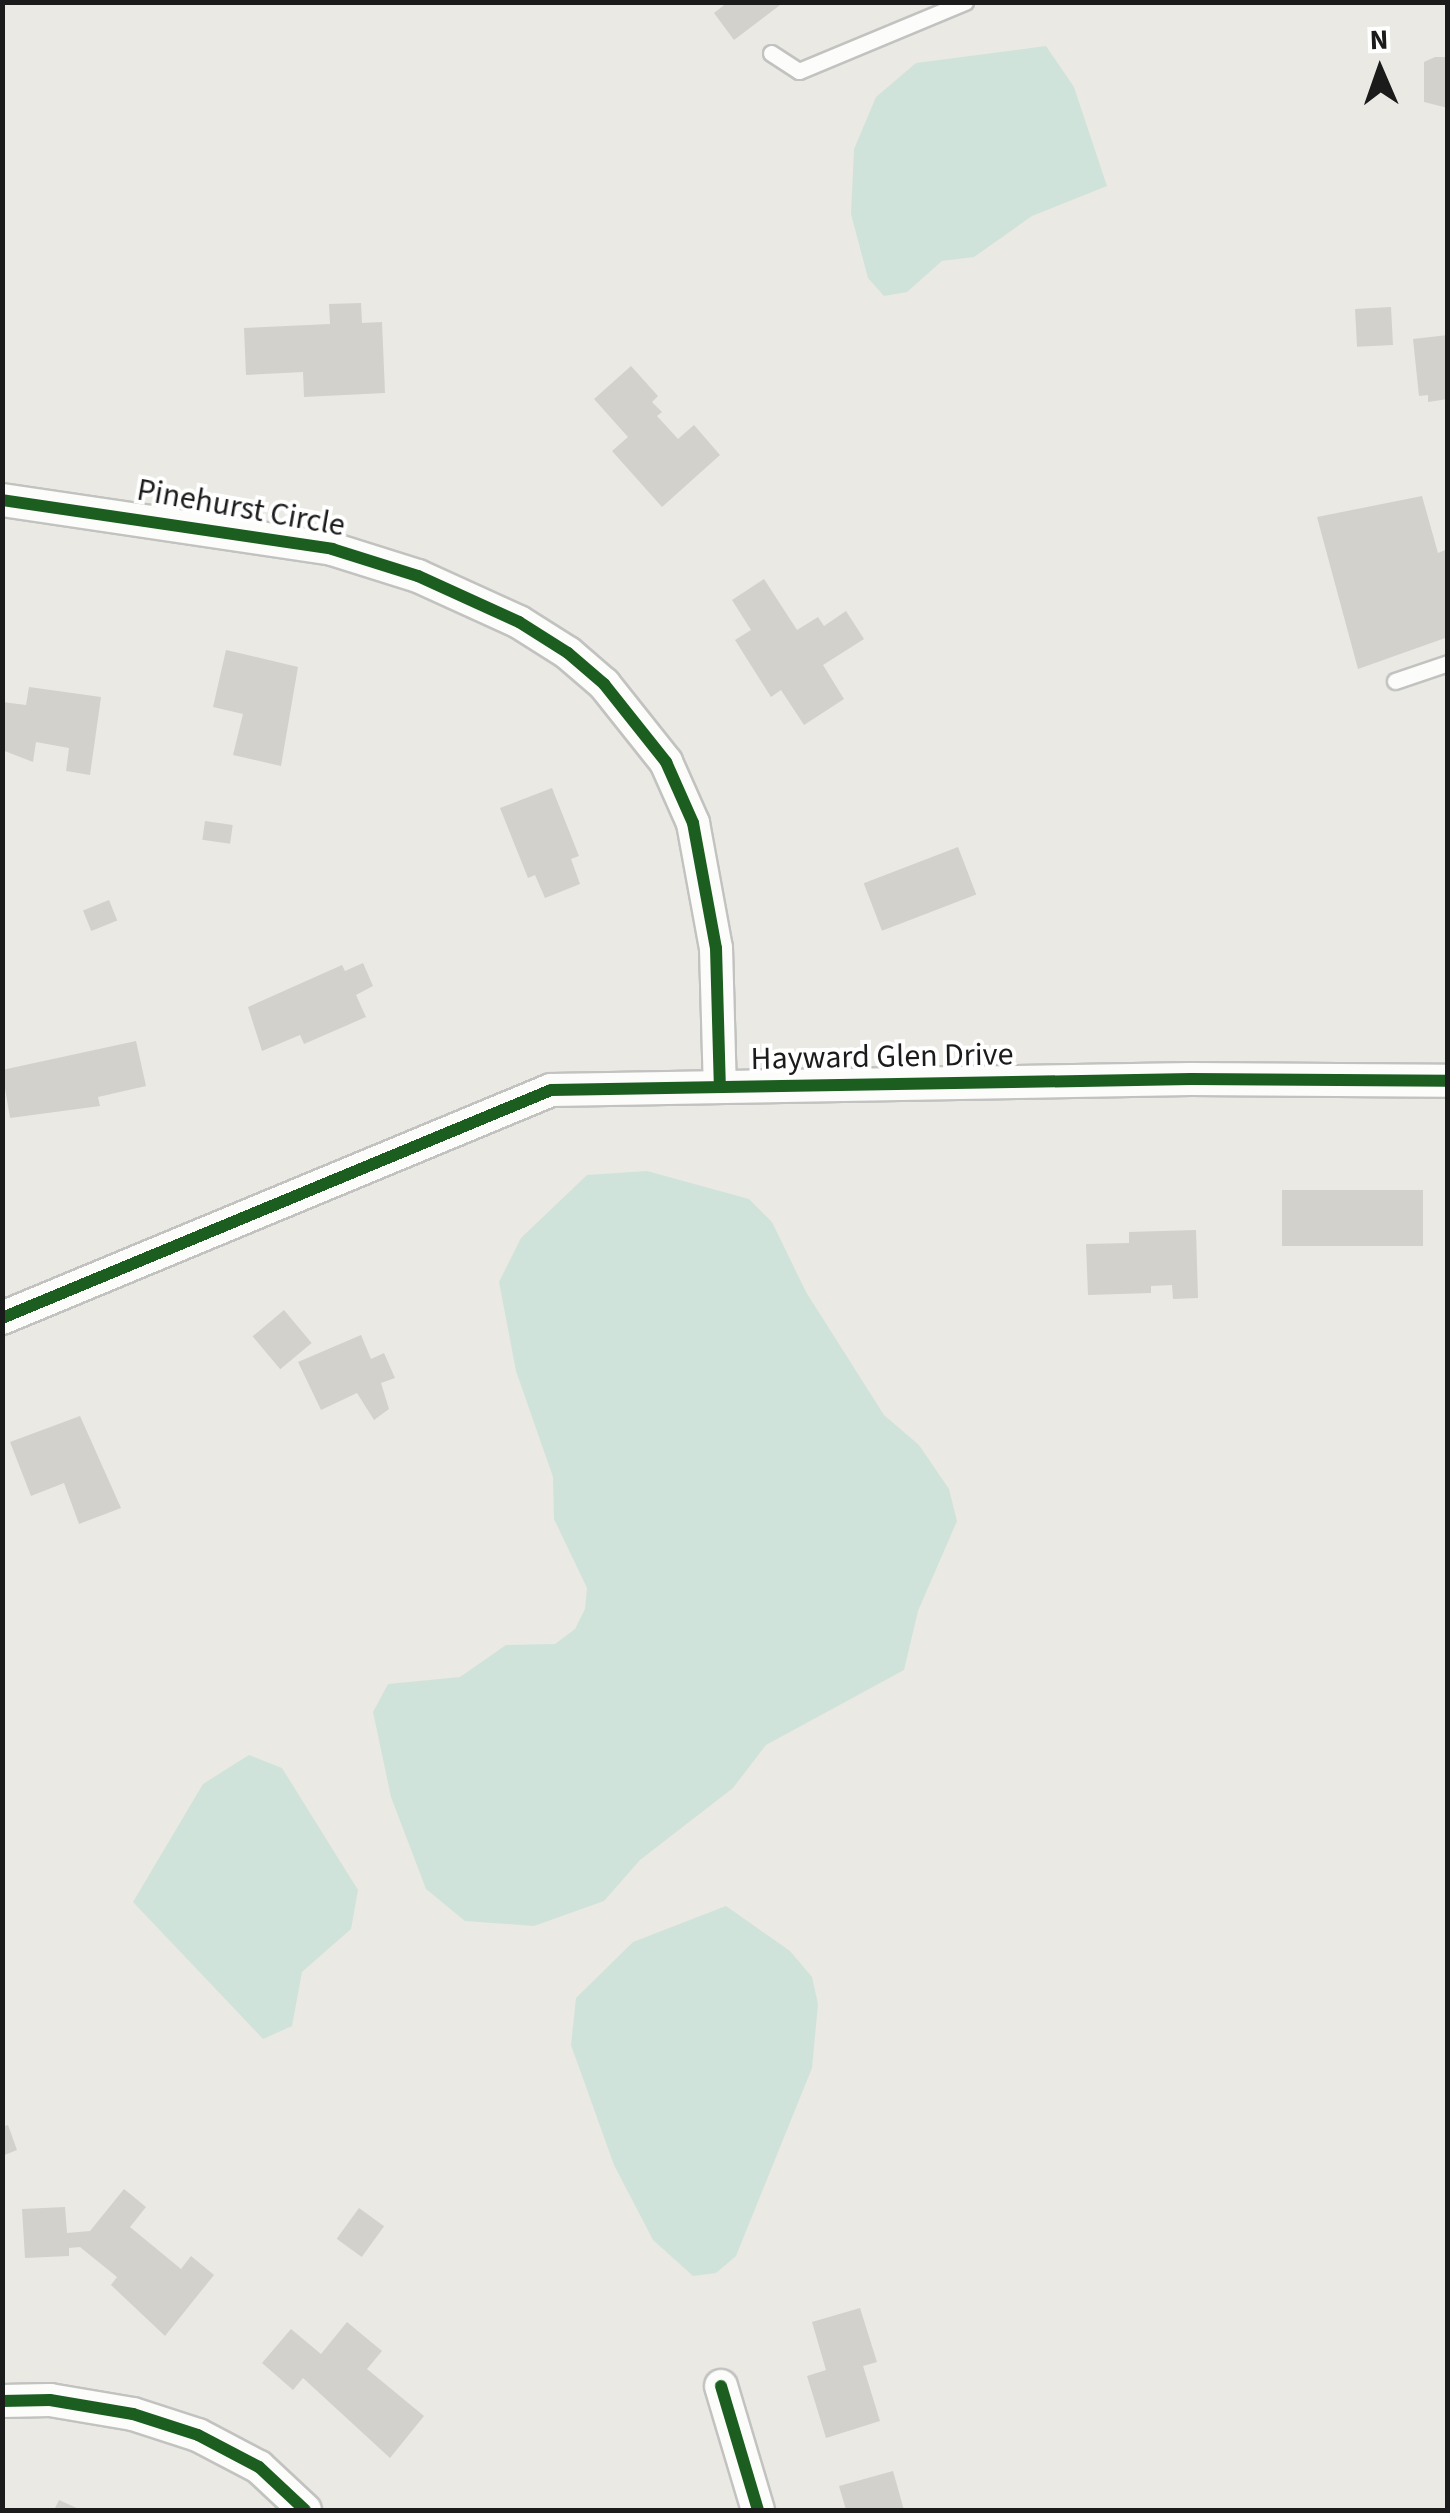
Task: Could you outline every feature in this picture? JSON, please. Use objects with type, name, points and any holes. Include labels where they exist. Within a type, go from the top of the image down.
[{"type":"street","name":"Pinehurst Circle","points":[[2,500],[332,548],[418,576],[519,622],[568,654],[604,684],[648,738],[693,823],[716,948],[720,1087]]},
{"type":"street","name":"Hayward Glen Drive","points":[[2,1318],[500,1107],[551,1090],[1448,1081]]},
{"type":"street","points":[[721,2386],[758,2510]]},
{"type":"street","points":[[2,2401],[50,2400],[133,2414],[198,2435],[259,2467],[305,2510]]},
{"type":"lane","points":[[771,54],[799,71],[966,2]]},
{"type":"lane","points":[[1395,681],[1448,662]]},
{"type":"green space","points":[[1046,46],[1074,87],[1107,186],[1032,216],[974,257],[942,261],[907,292],[884,296],[868,278],[851,214],[854,149],[876,97],[916,63]]},
{"type":"green space","points":[[647,1171],[749,1199],[772,1222],[806,1292],[884,1415],[919,1445],[949,1489],[957,1521],[918,1611],[904,1670],[766,1745],[733,1788],[640,1860],[604,1901],[534,1926],[465,1921],[426,1889],[391,1797],[373,1712],[388,1684],[460,1677],[506,1645],[555,1644],[575,1629],[585,1609],[587,1588],[554,1519],[553,1477],[516,1371],[499,1282],[521,1238],[587,1175]]},
{"type":"green space","points":[[249,1755],[282,1768],[358,1890],[351,1929],[302,1972],[292,2026],[263,2039],[133,1902],[203,1784]]},
{"type":"green space","points":[[726,1906],[790,1951],[812,1977],[818,2004],[812,2068],[736,2256],[716,2273],[693,2276],[653,2240],[614,2165],[571,2045],[576,1998],[633,1942]]},
{"type":"building","points":[[728,2],[784,2],[734,40],[714,13]]},
{"type":"building","points":[[1448,57],[1448,108],[1424,102],[1424,62]]},
{"type":"building","points":[[361,303],[362,323],[382,322],[385,393],[304,397],[303,372],[246,375],[244,328],[330,324],[329,304]]},
{"type":"building","points":[[1391,307],[1393,345],[1357,347],[1355,309]]},
{"type":"building","points":[[1448,335],[1448,399],[1428,402],[1428,395],[1419,396],[1413,339]]},
{"type":"building","points":[[631,366],[658,396],[652,402],[662,412],[657,416],[678,439],[694,425],[720,455],[662,507],[612,451],[628,437],[594,399]]},
{"type":"building","points":[[1422,496],[1438,553],[1445,550],[1448,558],[1448,637],[1358,669],[1317,517]]},
{"type":"building","points":[[764,579],[797,630],[818,617],[824,626],[846,611],[864,639],[823,665],[844,699],[804,725],[781,690],[771,697],[735,640],[751,630],[732,600]]},
{"type":"building","points":[[226,650],[298,667],[281,766],[233,755],[243,714],[213,707]]},
{"type":"building","points":[[29,687],[101,697],[90,775],[66,771],[69,748],[36,742],[33,762],[2,750],[2,702],[26,705]]},
{"type":"building","points":[[552,788],[579,856],[571,859],[580,884],[545,898],[535,875],[528,878],[500,808]]},
{"type":"building","points":[[205,821],[233,825],[230,844],[202,840]]},
{"type":"building","points":[[958,847],[976,895],[882,931],[864,883]]},
{"type":"building","points":[[109,900],[117,920],[91,931],[83,910]]},
{"type":"building","points":[[363,963],[373,986],[356,995],[366,1017],[304,1044],[300,1035],[262,1051],[248,1007],[342,965],[345,971]]},
{"type":"building","points":[[136,1041],[146,1086],[98,1097],[100,1106],[10,1118],[2,1070]]},
{"type":"building","points":[[1282,1190],[1423,1190],[1423,1246],[1282,1246]]},
{"type":"building","points":[[1196,1230],[1198,1298],[1173,1299],[1172,1285],[1151,1286],[1151,1293],[1088,1295],[1086,1244],[1129,1243],[1129,1232]]},
{"type":"building","points":[[284,1310],[312,1343],[280,1369],[253,1336]]},
{"type":"building","points":[[361,1335],[371,1359],[384,1353],[395,1378],[381,1383],[389,1409],[374,1420],[357,1393],[321,1410],[298,1362]]},
{"type":"building","points":[[80,1416],[121,1508],[79,1524],[64,1483],[31,1496],[10,1442]]},
{"type":"building","points":[[8,2125],[17,2150],[2,2156],[2,2127]]},
{"type":"building","points":[[124,2189],[146,2207],[130,2227],[181,2269],[191,2256],[214,2275],[165,2336],[111,2285],[117,2277],[80,2247],[69,2248],[69,2256],[25,2258],[22,2209],[65,2207],[67,2233],[90,2231]]},
{"type":"building","points":[[359,2208],[384,2226],[362,2257],[337,2239]]},
{"type":"building","points":[[860,2308],[877,2362],[863,2366],[880,2421],[826,2438],[807,2376],[826,2370],[812,2322]]},
{"type":"building","points":[[347,2322],[382,2351],[367,2369],[424,2416],[390,2458],[303,2378],[293,2390],[262,2363],[291,2329],[321,2354]]},
{"type":"building","points":[[893,2471],[904,2510],[846,2510],[839,2486]]},
{"type":"building","points":[[59,2500],[81,2510],[54,2510]]},
{"type":"cycle path","points":[[2,500],[332,549],[418,576],[519,622],[568,653],[604,684],[666,762],[693,823],[716,948],[720,1087]]},
{"type":"cycle path","points":[[2,1318],[551,1090],[1191,1079],[1448,1081]]},
{"type":"cycle path","points":[[721,2386],[758,2510]]},
{"type":"cycle path","points":[[2,2401],[50,2400],[133,2414],[198,2435],[259,2467],[305,2510]]}]
